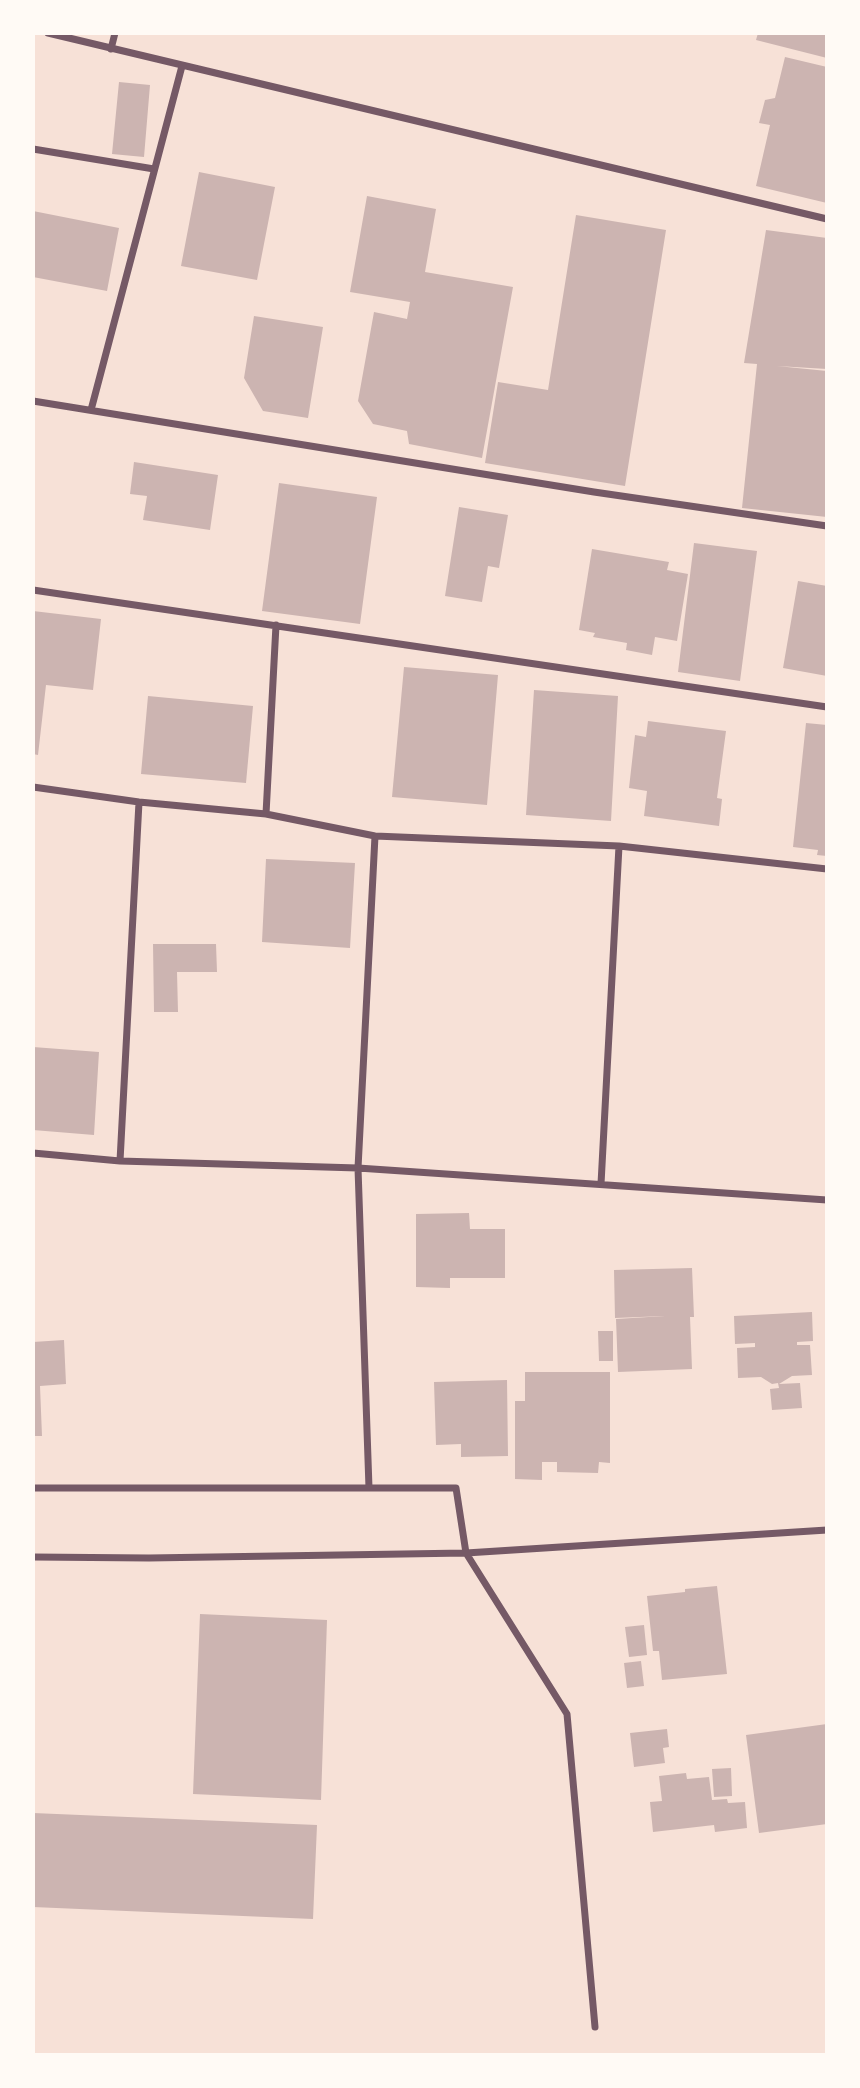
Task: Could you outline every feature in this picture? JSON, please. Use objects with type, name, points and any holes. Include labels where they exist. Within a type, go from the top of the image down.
[{"type":"street","points":[[48,33],[827,219]]},
{"type":"street","points":[[111,49],[115,33]]},
{"type":"street","points":[[90,410],[182,66]]},
{"type":"street","points":[[33,149],[154,169]]},
{"type":"street","points":[[33,401],[594,492],[827,526]]},
{"type":"street","points":[[33,590],[827,707]]},
{"type":"street","points":[[266,814],[276,625]]},
{"type":"street","points":[[33,787],[139,802],[266,814],[375,836],[619,846],[827,869]]},
{"type":"street","points":[[120,1161],[139,802]]},
{"type":"street","points":[[369,1488],[358,1168],[375,836]]},
{"type":"street","points":[[601,1184],[619,846]]},
{"type":"street","points":[[33,1153],[120,1161],[358,1168],[827,1200]]},
{"type":"street","points":[[33,1488],[456,1488],[466,1553],[567,1714],[595,2026]]},
{"type":"street","points":[[33,1557],[466,1553],[827,1530]]},
{"type":"building","points":[[758,33],[827,33],[827,58],[756,40]]},
{"type":"building","points":[[785,57],[827,67],[827,203],[756,186],[770,125],[759,123],[765,100],[775,98]]},
{"type":"building","points":[[119,82],[150,85],[144,157],[112,154]]},
{"type":"building","points":[[199,172],[275,187],[257,280],[181,266]]},
{"type":"building","points":[[367,196],[436,209],[425,272],[513,287],[482,458],[409,444],[407,431],[373,424],[358,401],[374,312],[407,319],[410,302],[350,292]]},
{"type":"building","points":[[33,211],[119,228],[107,291],[33,277]]},
{"type":"building","points":[[576,215],[666,230],[625,486],[485,463],[498,382],[548,390]]},
{"type":"building","points":[[766,230],[827,238],[827,369],[777,366],[827,371],[827,517],[742,508],[757,364],[744,363]]},
{"type":"building","points":[[254,316],[323,327],[308,418],[263,411],[244,378]]},
{"type":"building","points":[[134,462],[218,475],[210,530],[143,520],[147,496],[130,494]]},
{"type":"building","points":[[279,483],[377,497],[360,624],[262,611]]},
{"type":"building","points":[[459,507],[508,515],[499,568],[488,566],[482,602],[445,596]]},
{"type":"building","points":[[694,543],[757,551],[740,681],[678,672]]},
{"type":"building","points":[[592,549],[669,562],[667,570],[688,574],[677,641],[655,637],[652,655],[626,650],[627,643],[593,637],[595,633],[579,630]]},
{"type":"building","points":[[798,581],[827,586],[827,676],[783,668]]},
{"type":"building","points":[[33,611],[101,619],[93,690],[46,685],[38,755],[33,754]]},
{"type":"building","points":[[404,667],[498,675],[487,805],[392,797]]},
{"type":"building","points":[[534,690],[618,696],[611,821],[526,815]]},
{"type":"building","points":[[148,696],[253,706],[246,783],[141,774]]},
{"type":"building","points":[[648,721],[726,731],[717,798],[722,799],[719,826],[644,816],[647,791],[629,788],[635,735],[646,737]]},
{"type":"building","points":[[806,723],[827,725],[827,856],[817,855],[818,850],[793,847]]},
{"type":"building","points":[[266,859],[355,863],[350,948],[262,942]]},
{"type":"building","points":[[153,944],[216,944],[217,972],[177,972],[178,1012],[154,1012]]},
{"type":"building","points":[[33,1047],[99,1052],[94,1135],[33,1130]]},
{"type":"building","points":[[469,1213],[470,1229],[505,1229],[505,1278],[450,1278],[450,1288],[416,1287],[416,1214]]},
{"type":"building","points":[[692,1268],[692,1369],[618,1372],[616,1319],[665,1316],[615,1318],[614,1270]]},
{"type":"building","points":[[812,1312],[813,1341],[797,1342],[797,1345],[810,1345],[812,1375],[792,1376],[779,1384],[800,1383],[802,1408],[772,1410],[770,1389],[779,1388],[778,1383],[772,1384],[761,1377],[738,1378],[737,1348],[755,1347],[755,1343],[735,1344],[734,1316]]},
{"type":"building","points":[[598,1331],[613,1331],[613,1361],[599,1361]]},
{"type":"building","points":[[64,1340],[66,1384],[40,1386],[42,1436],[33,1436],[33,1342]]},
{"type":"building","points":[[525,1372],[610,1372],[610,1463],[599,1462],[598,1473],[557,1472],[557,1462],[542,1462],[542,1480],[515,1479],[515,1401],[525,1401]]},
{"type":"building","points":[[507,1380],[508,1456],[461,1457],[461,1444],[436,1445],[434,1382]]},
{"type":"building","points":[[717,1586],[727,1674],[662,1680],[659,1651],[653,1651],[647,1596]]},
{"type":"building","points":[[200,1614],[327,1620],[321,1800],[193,1794]]},
{"type":"building","points":[[644,1625],[647,1655],[629,1657],[625,1627]]},
{"type":"building","points":[[641,1661],[644,1686],[627,1688],[624,1663]]},
{"type":"building","points":[[827,1724],[827,1824],[759,1833],[746,1735]]},
{"type":"building","points":[[667,1729],[669,1747],[663,1748],[665,1763],[634,1767],[630,1733]]},
{"type":"building","points":[[731,1768],[732,1796],[714,1797],[712,1769]]},
{"type":"building","points":[[686,1773],[687,1779],[709,1777],[712,1800],[745,1802],[747,1828],[715,1832],[714,1825],[653,1832],[650,1802],[662,1801],[659,1776]]},
{"type":"building","points":[[33,1813],[317,1825],[313,1919],[33,1907]]}]
